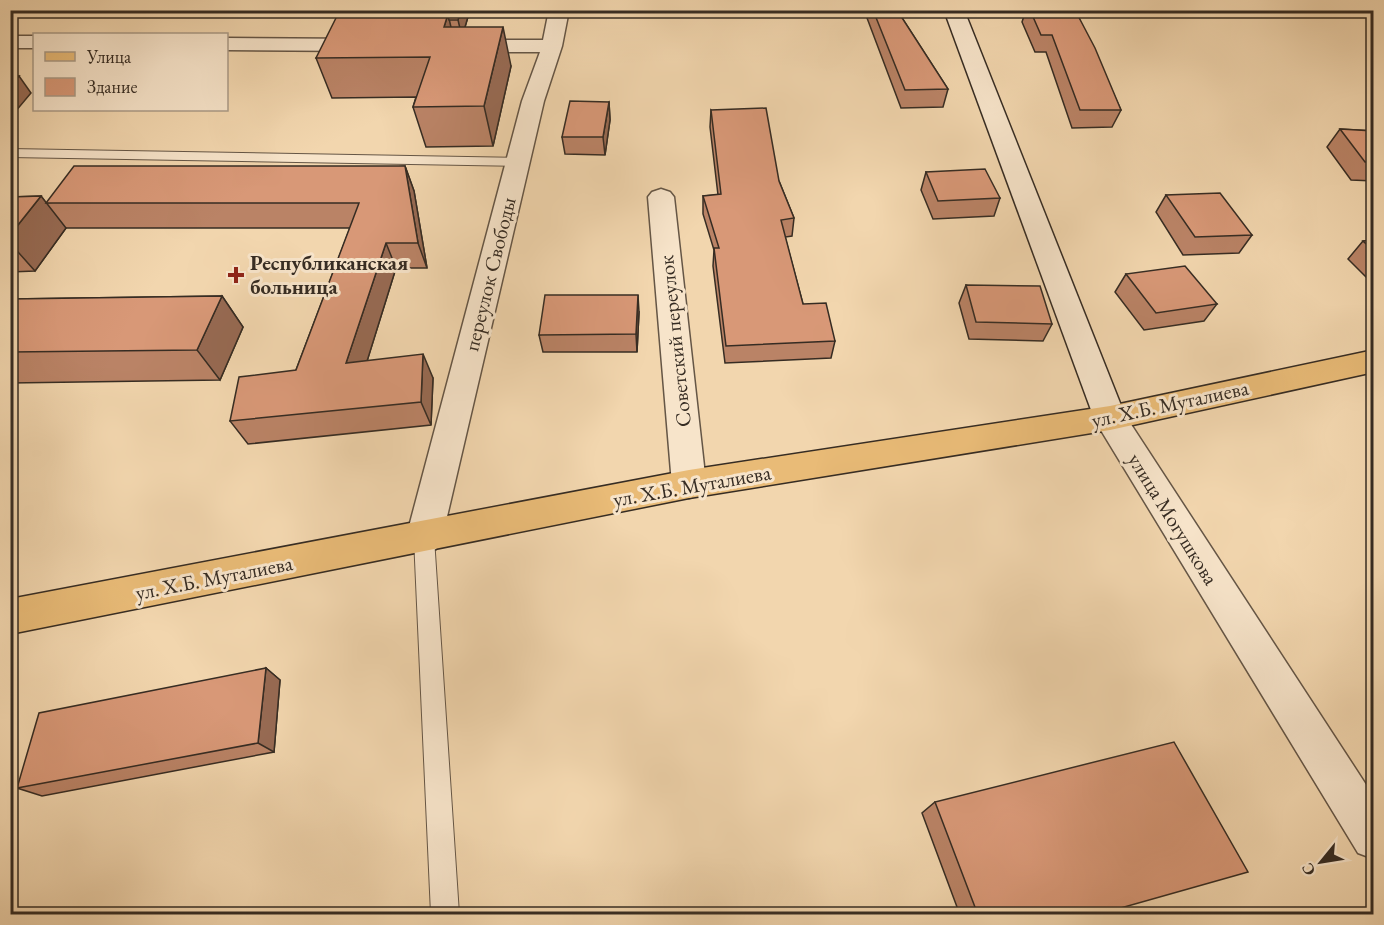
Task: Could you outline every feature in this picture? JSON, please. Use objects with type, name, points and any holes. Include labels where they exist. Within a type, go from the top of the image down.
[{"type":"main road","name":"ул. Х.Б. Муталиева","points":[[10,616],[424,538],[689,484],[1110,418],[1374,362]]},
{"type":"street","name":"переулок Свободы","points":[[424,538],[533,101],[552,46],[559,10]]},
{"type":"street","name":"улица Могушкова","points":[[954,10],[1110,418],[1374,837]]},
{"type":"street","points":[[10,42],[33,42]]},
{"type":"street","points":[[228,44],[389,45]]},
{"type":"street","points":[[447,46],[552,46]]},
{"type":"street","name":"Советский переулок","points":[[661,197],[689,484]]},
{"type":"lane","points":[[10,153],[518,162]]},
{"type":"lane","points":[[424,538],[445,915]]},
{"type":"building","points":[[358,10],[461,10],[458,20],[449,20],[448,14],[356,14]]},
{"type":"building","points":[[873,10],[897,10],[948,89],[905,90]]},
{"type":"building","points":[[1030,10],[1075,10],[1095,48],[1121,110],[1080,110],[1052,35],[1041,35]]},
{"type":"building","points":[[338,14],[448,14],[444,27],[503,27],[484,106],[413,107],[430,57],[316,58]]},
{"type":"building","points":[[10,76],[19,76],[10,85]]},
{"type":"building","points":[[570,101],[609,102],[603,137],[562,137]]},
{"type":"building","points":[[766,108],[779,181],[794,218],[781,220],[803,304],[826,303],[835,341],[726,346],[714,248],[719,248],[703,196],[721,194],[711,110]]},
{"type":"building","points":[[1340,129],[1374,131],[1374,162],[1365,162]]},
{"type":"building","points":[[74,166],[405,166],[418,243],[386,243],[346,363],[423,354],[421,402],[230,421],[239,377],[296,370],[359,203],[46,203]]},
{"type":"building","points":[[985,169],[1000,198],[938,201],[926,172]]},
{"type":"building","points":[[1220,193],[1252,235],[1195,237],[1166,195]]},
{"type":"building","points":[[41,196],[10,235],[10,197]]},
{"type":"building","points":[[1374,240],[1374,251],[1363,241]]},
{"type":"building","points":[[1185,266],[1217,304],[1156,313],[1126,274]]},
{"type":"building","points":[[966,285],[1040,286],[1052,324],[976,322]]},
{"type":"building","points":[[545,295],[638,295],[636,334],[539,335]]},
{"type":"building","points":[[222,296],[197,350],[10,352],[10,299]]},
{"type":"building","points":[[266,668],[258,743],[17,788],[39,713]]},
{"type":"building","points":[[1174,742],[1248,872],[1096,915],[978,915],[935,802]]},
{"type":"place","name":"Республиканская больница","points":[[236,275]]}]
